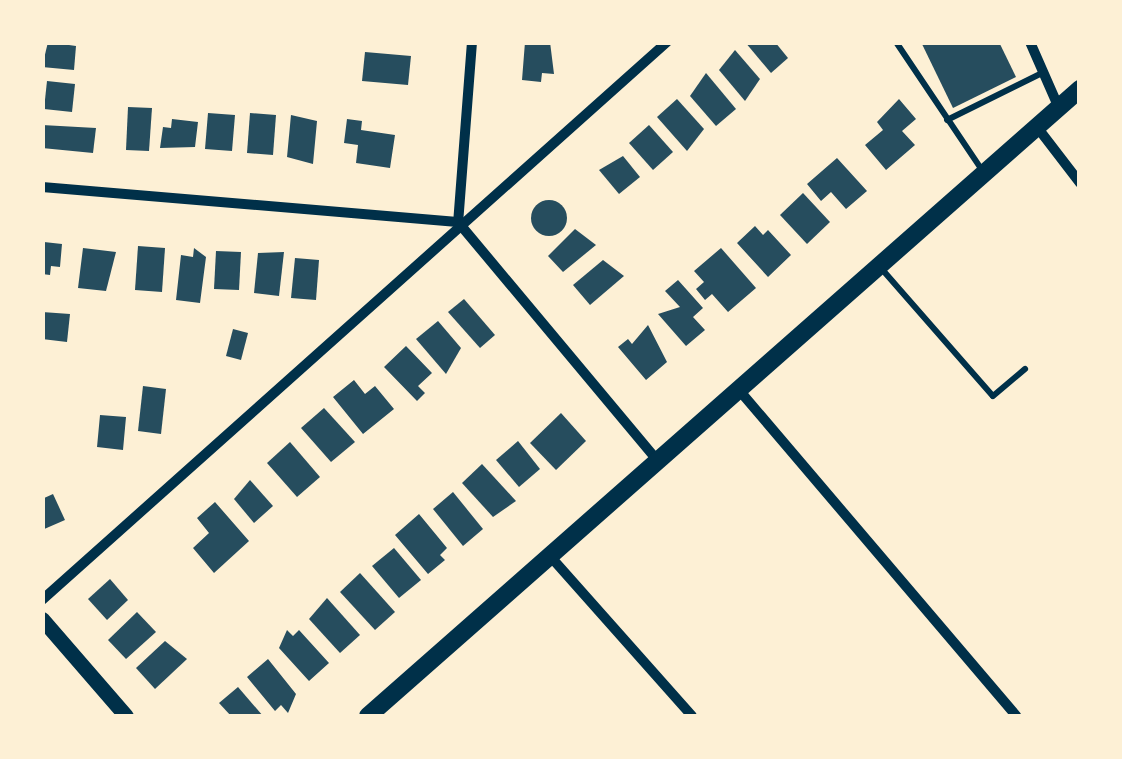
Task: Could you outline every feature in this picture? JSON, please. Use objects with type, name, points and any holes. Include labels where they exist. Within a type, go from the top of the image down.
[{"type":"main road","points":[[368,716],[1080,89]]},
{"type":"street","points":[[472,42],[460,224],[658,460]]},
{"type":"street","points":[[42,600],[667,42]]},
{"type":"street","points":[[1030,42],[1059,108]]},
{"type":"street","points":[[1037,127],[1080,183]]},
{"type":"street","points":[[42,188],[460,224]]},
{"type":"street","points":[[738,390],[1016,716]]},
{"type":"street","points":[[550,556],[692,716]]},
{"type":"street","points":[[42,618],[126,716]]},
{"type":"lane","points":[[896,42],[984,173]]},
{"type":"lane","points":[[947,120],[1043,72]]},
{"type":"lane","points":[[879,266],[993,396],[1025,370]]},
{"type":"building","points":[[48,42],[76,46],[74,70],[42,67]]},
{"type":"building","points":[[525,42],[550,42],[554,74],[542,73],[541,82],[522,80]]},
{"type":"building","points":[[745,42],[775,42],[788,58],[771,73]]},
{"type":"building","points":[[921,42],[999,42],[1016,77],[953,108]]},
{"type":"building","points":[[735,50],[760,79],[745,101],[719,70]]},
{"type":"building","points":[[365,52],[411,56],[408,85],[362,81]]},
{"type":"building","points":[[706,73],[736,109],[716,126],[690,96]]},
{"type":"building","points":[[47,81],[75,84],[72,112],[44,109]]},
{"type":"building","points":[[677,99],[704,129],[687,151],[657,117]]},
{"type":"building","points":[[899,99],[916,119],[902,131],[915,145],[886,170],[865,145],[883,130],[877,122]]},
{"type":"building","points":[[128,107],[152,108],[149,151],[126,150]]},
{"type":"building","points":[[208,113],[235,115],[232,151],[205,149]]},
{"type":"building","points":[[250,113],[276,115],[273,155],[247,153]]},
{"type":"building","points":[[291,115],[317,121],[313,164],[287,157]]},
{"type":"building","points":[[172,119],[198,122],[195,147],[160,148],[163,127],[171,128]]},
{"type":"building","points":[[347,119],[362,121],[361,130],[395,135],[390,168],[356,163],[358,145],[344,143]]},
{"type":"building","points":[[42,125],[96,128],[93,153],[42,148]]},
{"type":"building","points":[[649,125],[673,152],[653,170],[629,143]]},
{"type":"building","points":[[623,156],[640,177],[619,194],[599,170]]},
{"type":"building","points":[[837,158],[867,191],[846,209],[831,192],[821,201],[807,184]]},
{"type":"building","points":[[803,193],[830,222],[807,244],[780,215]]},
{"type":"building","points":[[549,200],[561,206],[567,218],[561,230],[549,236],[537,230],[531,218],[537,206]]},
{"type":"building","points":[[755,226],[763,235],[768,230],[791,255],[768,277],[737,243]]},
{"type":"building","points":[[575,229],[596,245],[563,272],[548,256]]},
{"type":"building","points":[[44,242],[62,244],[60,267],[51,266],[50,275],[42,274]]},
{"type":"building","points":[[138,246],[165,248],[162,292],[135,290]]},
{"type":"building","points":[[83,248],[116,252],[106,291],[78,288]]},
{"type":"building","points":[[194,248],[206,257],[200,303],[176,300],[181,255],[193,257]]},
{"type":"building","points":[[721,248],[756,288],[728,312],[712,294],[705,300],[696,289],[704,282],[694,271]]},
{"type":"building","points":[[216,251],[241,252],[239,290],[214,289]]},
{"type":"building","points":[[284,252],[279,296],[254,293],[258,253]]},
{"type":"building","points":[[295,258],[319,260],[316,300],[291,298]]},
{"type":"building","points":[[603,260],[624,276],[590,305],[573,285]]},
{"type":"building","points":[[678,280],[703,308],[693,317],[705,330],[686,346],[658,314],[680,307],[665,291]]},
{"type":"building","points":[[464,299],[495,335],[480,348],[448,312]]},
{"type":"building","points":[[42,312],[70,314],[67,342],[42,339]]},
{"type":"building","points":[[438,321],[461,348],[446,374],[416,339]]},
{"type":"building","points":[[648,325],[667,362],[646,380],[618,347],[628,339],[632,344]]},
{"type":"building","points":[[233,329],[248,333],[241,360],[226,356]]},
{"type":"building","points":[[406,346],[432,373],[418,386],[425,393],[417,401],[384,367]]},
{"type":"building","points":[[354,380],[365,394],[375,386],[394,409],[363,434],[333,397]]},
{"type":"building","points":[[143,386],[166,389],[161,434],[138,431]]},
{"type":"building","points":[[324,408],[355,442],[331,462],[301,428]]},
{"type":"building","points":[[561,413],[586,441],[556,470],[530,443]]},
{"type":"building","points":[[100,415],[126,417],[123,450],[97,447]]},
{"type":"building","points":[[518,441],[540,469],[519,487],[496,460]]},
{"type":"building","points":[[290,442],[320,477],[297,497],[267,463]]},
{"type":"building","points":[[482,464],[516,501],[493,517],[462,483]]},
{"type":"building","points":[[250,480],[273,506],[254,523],[234,499]]},
{"type":"building","points":[[453,492],[483,529],[463,546],[433,509]]},
{"type":"building","points":[[53,494],[65,520],[42,530],[42,499]]},
{"type":"building","points":[[215,502],[249,541],[214,573],[193,548],[209,533],[197,518]]},
{"type":"building","points":[[419,514],[447,548],[440,555],[445,560],[428,574],[395,535]]},
{"type":"building","points":[[394,548],[421,580],[399,598],[372,566]]},
{"type":"building","points":[[360,573],[395,612],[375,630],[340,592]]},
{"type":"building","points":[[110,579],[128,600],[107,620],[88,599]]},
{"type":"building","points":[[327,598],[360,635],[340,653],[309,619]]},
{"type":"building","points":[[137,612],[156,632],[126,659],[108,640]]},
{"type":"building","points":[[287,630],[293,636],[299,630],[329,663],[309,681],[279,648]]},
{"type":"building","points":[[165,641],[187,659],[155,689],[136,668]]},
{"type":"building","points":[[268,659],[296,694],[288,713],[281,705],[275,711],[247,677]]},
{"type":"building","points":[[238,687],[263,716],[231,716],[219,703]]}]
